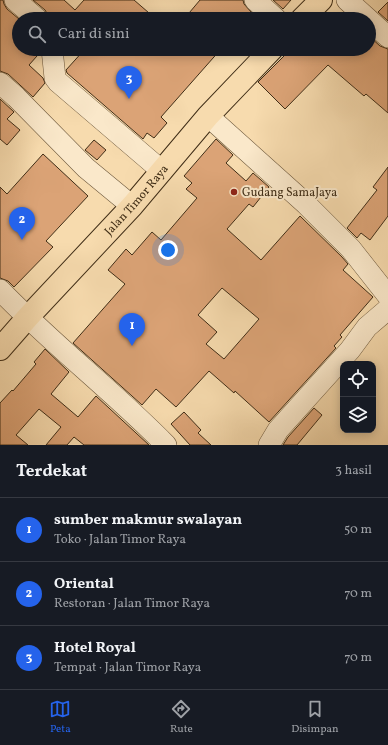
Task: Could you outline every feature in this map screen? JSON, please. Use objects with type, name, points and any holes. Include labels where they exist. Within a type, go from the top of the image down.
[{"type":"highway","points":[[309,12],[321,0]]},
{"type":"highway","name":"Jalan Timor Raya","points":[[0,349],[132,206],[208,116],[265,56]]},
{"type":"street","points":[[15,0],[29,12]]},
{"type":"street","points":[[255,0],[268,12]]},
{"type":"street","points":[[347,0],[360,12]]},
{"type":"street","points":[[376,27],[388,37]]},
{"type":"street","points":[[53,56],[55,78],[58,82],[162,171]]},
{"type":"street","points":[[0,83],[16,97],[86,168],[132,206]]},
{"type":"street","points":[[208,116],[306,204],[351,248],[388,296]]},
{"type":"street","points":[[0,290],[72,359],[123,404],[166,445]]},
{"type":"street","points":[[269,445],[278,430],[350,350],[367,327],[388,309]]},
{"type":"building","points":[[0,0],[3,0],[7,9],[12,13],[12,56],[37,56],[29,65],[43,78],[45,83],[33,97],[8,74],[0,71]]},
{"type":"building","points":[[33,0],[64,0],[75,10],[84,0],[134,0],[148,12],[46,12]]},
{"type":"building","points":[[200,0],[243,0],[244,4],[251,12],[190,12]]},
{"type":"building","points":[[273,0],[291,0],[283,9]]},
{"type":"building","points":[[388,2],[388,21],[378,12]]},
{"type":"building","points":[[376,42],[380,46],[388,49],[388,113],[366,94],[364,96],[328,65],[285,109],[258,82],[284,56],[376,56]]},
{"type":"building","points":[[79,56],[215,56],[161,117],[167,123],[154,138],[147,133],[143,139],[67,73],[66,70]]},
{"type":"building","points":[[0,99],[14,112],[7,119],[20,130],[7,145],[0,139]]},
{"type":"building","points":[[216,139],[233,155],[226,163],[246,181],[253,173],[269,187],[253,207],[249,204],[227,229],[261,260],[300,216],[348,264],[343,270],[373,297],[340,335],[342,337],[334,346],[336,348],[269,422],[235,391],[234,393],[209,371],[176,407],[156,389],[142,405],[73,343],[125,284],[108,270],[126,249],[132,255],[152,232],[161,240],[197,198],[186,189],[192,183],[184,176]],"holes":[[[222,288],[259,319],[224,359],[206,344],[217,332],[198,315]]]},
{"type":"building","points":[[94,140],[106,150],[97,160],[85,150]]},
{"type":"building","points":[[43,154],[88,196],[46,241],[53,247],[14,287],[8,281],[0,278],[0,187],[7,194]]},
{"type":"building","points":[[388,167],[388,216],[370,240],[361,233],[357,238],[347,228],[377,190],[373,187]]},
{"type":"building","points":[[45,349],[69,372],[51,394],[78,417],[96,396],[149,445],[84,445],[74,437],[67,445],[46,445],[61,427],[39,409],[16,435],[28,445],[0,445],[0,403],[12,390],[13,391],[36,364],[34,362]]},
{"type":"building","points":[[314,408],[322,415],[297,445],[283,445],[288,437]]},
{"type":"building","points":[[184,412],[201,430],[198,433],[211,445],[190,445],[171,424]]},
{"type":"place","name":"Hotel Royal","points":[[129,99]]},
{"type":"place","name":"Gudang SamaJaya","points":[[234,192]]},
{"type":"place","name":"Oriental","points":[[22,240]]},
{"type":"place","name":"sumber makmur swalayan","points":[[132,346]]}]
